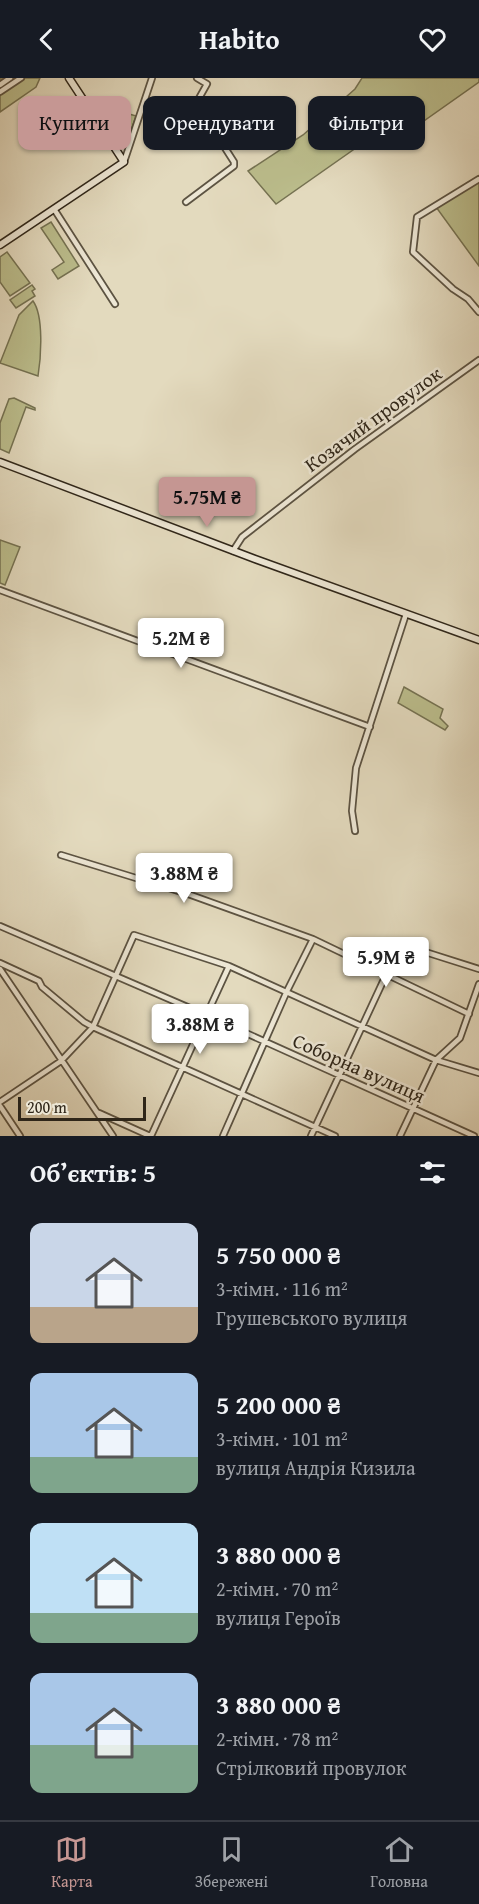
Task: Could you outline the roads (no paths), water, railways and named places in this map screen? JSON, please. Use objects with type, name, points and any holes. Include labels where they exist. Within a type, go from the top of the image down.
[{"type":"street","points":[[0,85],[10,78]]},
{"type":"street","points":[[69,78],[124,162]]},
{"type":"street","points":[[0,245],[124,162],[152,78]]},
{"type":"street","points":[[186,202],[234,166],[234,162],[195,101],[198,100],[207,84],[197,78]]},
{"type":"street","points":[[0,92],[17,79]]},
{"type":"street","points":[[479,179],[417,217],[413,241],[413,252],[453,289],[468,299],[479,312]]},
{"type":"street","points":[[54,209],[115,304]]},
{"type":"street","name":"Козачий провулок","points":[[233,551],[242,537],[355,449],[479,360]]},
{"type":"street","points":[[0,462],[233,551],[479,640]]},
{"type":"street","points":[[0,590],[370,727]]},
{"type":"street","points":[[355,831],[352,810],[356,768],[406,614]]},
{"type":"street","points":[[60,855],[188,894],[313,939],[469,1014]]},
{"type":"street","name":"Соборна вулиця","points":[[0,926],[206,1015],[474,1136]]},
{"type":"street","points":[[21,1136],[0,1104],[61,1061],[93,1027],[134,935],[229,966],[436,1060],[479,1073]]},
{"type":"street","points":[[223,1136],[287,991],[313,939]]},
{"type":"street","points":[[419,950],[479,969]]},
{"type":"street","points":[[0,963],[39,981],[42,987],[93,1027],[335,1136]]},
{"type":"street","points":[[96,1112],[151,1136],[229,966]]},
{"type":"street","points":[[0,969],[113,1136]]},
{"type":"street","points":[[311,1136],[386,975]]},
{"type":"street","points":[[400,1136],[436,1060],[460,1038],[479,984]]}]
